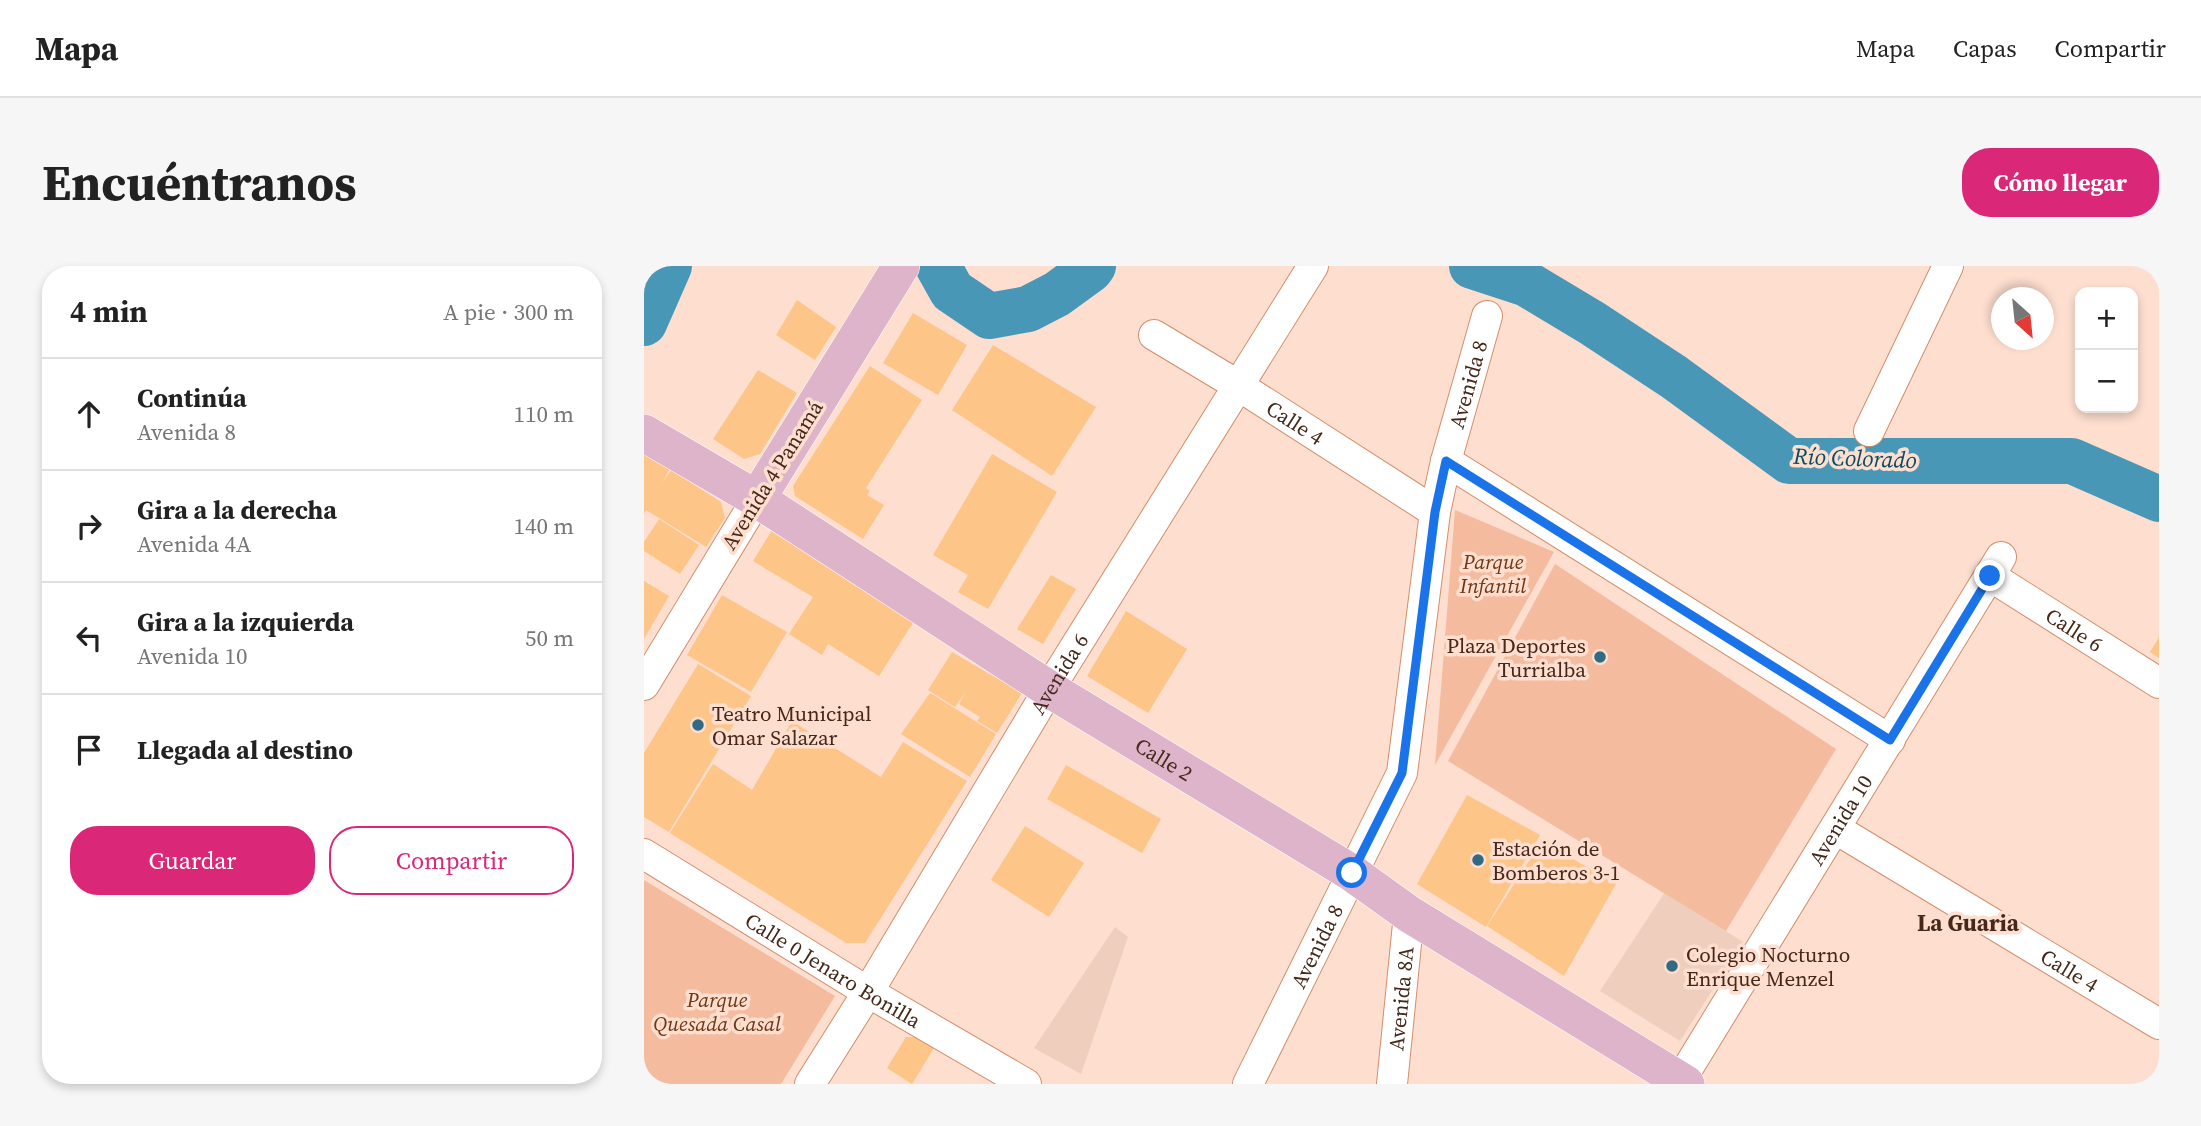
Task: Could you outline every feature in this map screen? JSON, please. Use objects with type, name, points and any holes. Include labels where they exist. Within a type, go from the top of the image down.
[{"type":"main road","name":"Avenida 4 Panamá","points":[[757,499],[901,266]]},
{"type":"main road","name":"Calle 2","points":[[644,433],[757,499],[1049,689],[1352,873],[1409,914],[1681,1083]]},
{"type":"street","name":"Avenida 6","points":[[810,1084],[1049,689],[1313,266]]},
{"type":"street","points":[[1869,431],[1948,266]]},
{"type":"street","name":"Avenida 8","points":[[1248,1084],[1402,773],[1435,512],[1446,461],[1487,316]]},
{"type":"street","name":"Calle 4","points":[[1154,335],[1239,386],[1435,512]]},
{"type":"street","points":[[1446,461],[1890,740]]},
{"type":"street","name":"Avenida 4 Panamá","points":[[644,685],[757,499]]},
{"type":"street","name":"Avenida 10","points":[[1681,1083],[1995,567]]},
{"type":"street","name":"Calle 6","points":[[1995,567],[2159,683]]},
{"type":"street","name":"Calle 4","points":[[1836,829],[2159,1024]]},
{"type":"street","name":"Calle 0 Jenaro Bonilla","points":[[644,854],[868,992],[1026,1084]]},
{"type":"street","name":"Avenida 8A","points":[[1392,1084],[1409,914]]},
{"type":"shaded area","name":"Colegio Nocturno Enrique Menzel","points":[[1665,892],[1743,942],[1680,1041],[1600,991]]},
{"type":"shaded area","points":[[1115,927],[1128,937],[1081,1074],[1034,1048]]},
{"type":"green space","name":"Parque Infantil","points":[[1455,510],[1554,552],[1435,765]]},
{"type":"green space","name":"Plaza Deportes Turrialba","points":[[1555,564],[1836,749],[1726,931],[1448,761]]},
{"type":"green space","name":"Parque Quesada Casal","points":[[644,880],[835,996],[781,1084],[644,1084]]},
{"type":"building","points":[[797,300],[836,327],[815,360],[776,335]]},
{"type":"building","points":[[913,313],[967,345],[938,395],[883,363]]},
{"type":"building","points":[[993,345],[1096,407],[1052,476],[952,410]]},
{"type":"building","points":[[870,366],[922,400],[866,488],[870,491],[867,495],[884,505],[863,539],[795,496],[793,486]]},
{"type":"building","points":[[758,370],[797,393],[760,454],[744,459],[713,439]]},
{"type":"building","points":[[644,454],[670,469],[662,483],[671,470],[721,502],[725,518],[706,547],[646,510],[644,514]]},
{"type":"building","points":[[992,454],[1057,492],[988,609],[958,592],[968,575],[933,555]]},
{"type":"building","points":[[659,519],[699,545],[680,574],[644,551],[644,542]]},
{"type":"building","points":[[772,530],[916,618],[879,676],[828,644],[822,655],[789,634],[813,597],[753,561]]},
{"type":"building","points":[[1051,575],[1076,589],[1043,644],[1017,629]]},
{"type":"building","points":[[644,581],[669,596],[644,639]]},
{"type":"building","points":[[722,595],[787,632],[751,692],[687,655]]},
{"type":"building","points":[[1126,611],[1187,649],[1148,713],[1087,676]]},
{"type":"building","points":[[2159,637],[2159,658],[2150,652]]},
{"type":"building","points":[[952,652],[1022,693],[997,733],[977,721],[980,717],[959,704],[966,692],[955,707],[928,690]]},
{"type":"building","name":"Teatro Municipal Omar Salazar","points":[[698,664],[751,696],[669,832],[644,817],[644,753]]},
{"type":"building","points":[[930,693],[996,734],[970,777],[901,734]]},
{"type":"building","points":[[792,721],[881,777],[903,742],[967,781],[865,943],[846,943],[670,833],[713,764],[752,790]]},
{"type":"building","points":[[1066,765],[1161,819],[1142,853],[1047,799]]},
{"type":"building","name":"Estación de Bomberos 3-1","points":[[1467,795],[1540,835],[1486,927],[1417,884]]},
{"type":"building","points":[[1025,826],[1084,863],[1049,917],[991,880]]},
{"type":"building","points":[[1542,841],[1616,884],[1564,976],[1487,926]]},
{"type":"building","points":[[906,1037],[917,1037],[934,1048],[912,1084],[887,1068]]},
{"type":"waterway","name":"Río Colorado","points":[[644,323],[669,266]]},
{"type":"waterway","name":"Río Colorado","points":[[938,266],[952,291],[989,316],[1028,309],[1057,294],[1093,266]]},
{"type":"waterway","name":"Río Colorado","points":[[1472,266],[1527,284],[1592,323],[1674,377],[1789,461],[2072,461],[2159,499]]},
{"type":"place","name":"Plaza Deportes Turrialba","points":[[1600,657]]},
{"type":"place","name":"Teatro Municipal Omar Salazar","points":[[698,725]]},
{"type":"place","name":"Estación de Bomberos 3-1","points":[[1478,860]]},
{"type":"place","name":"Colegio Nocturno Enrique Menzel","points":[[1672,966]]},
{"type":"district","name":"La Guaria","points":[[1968,923]]},
{"type":"route","points":[[1352,873],[1402,773],[1435,512],[1446,461],[1890,740],[1990,576]]}]
